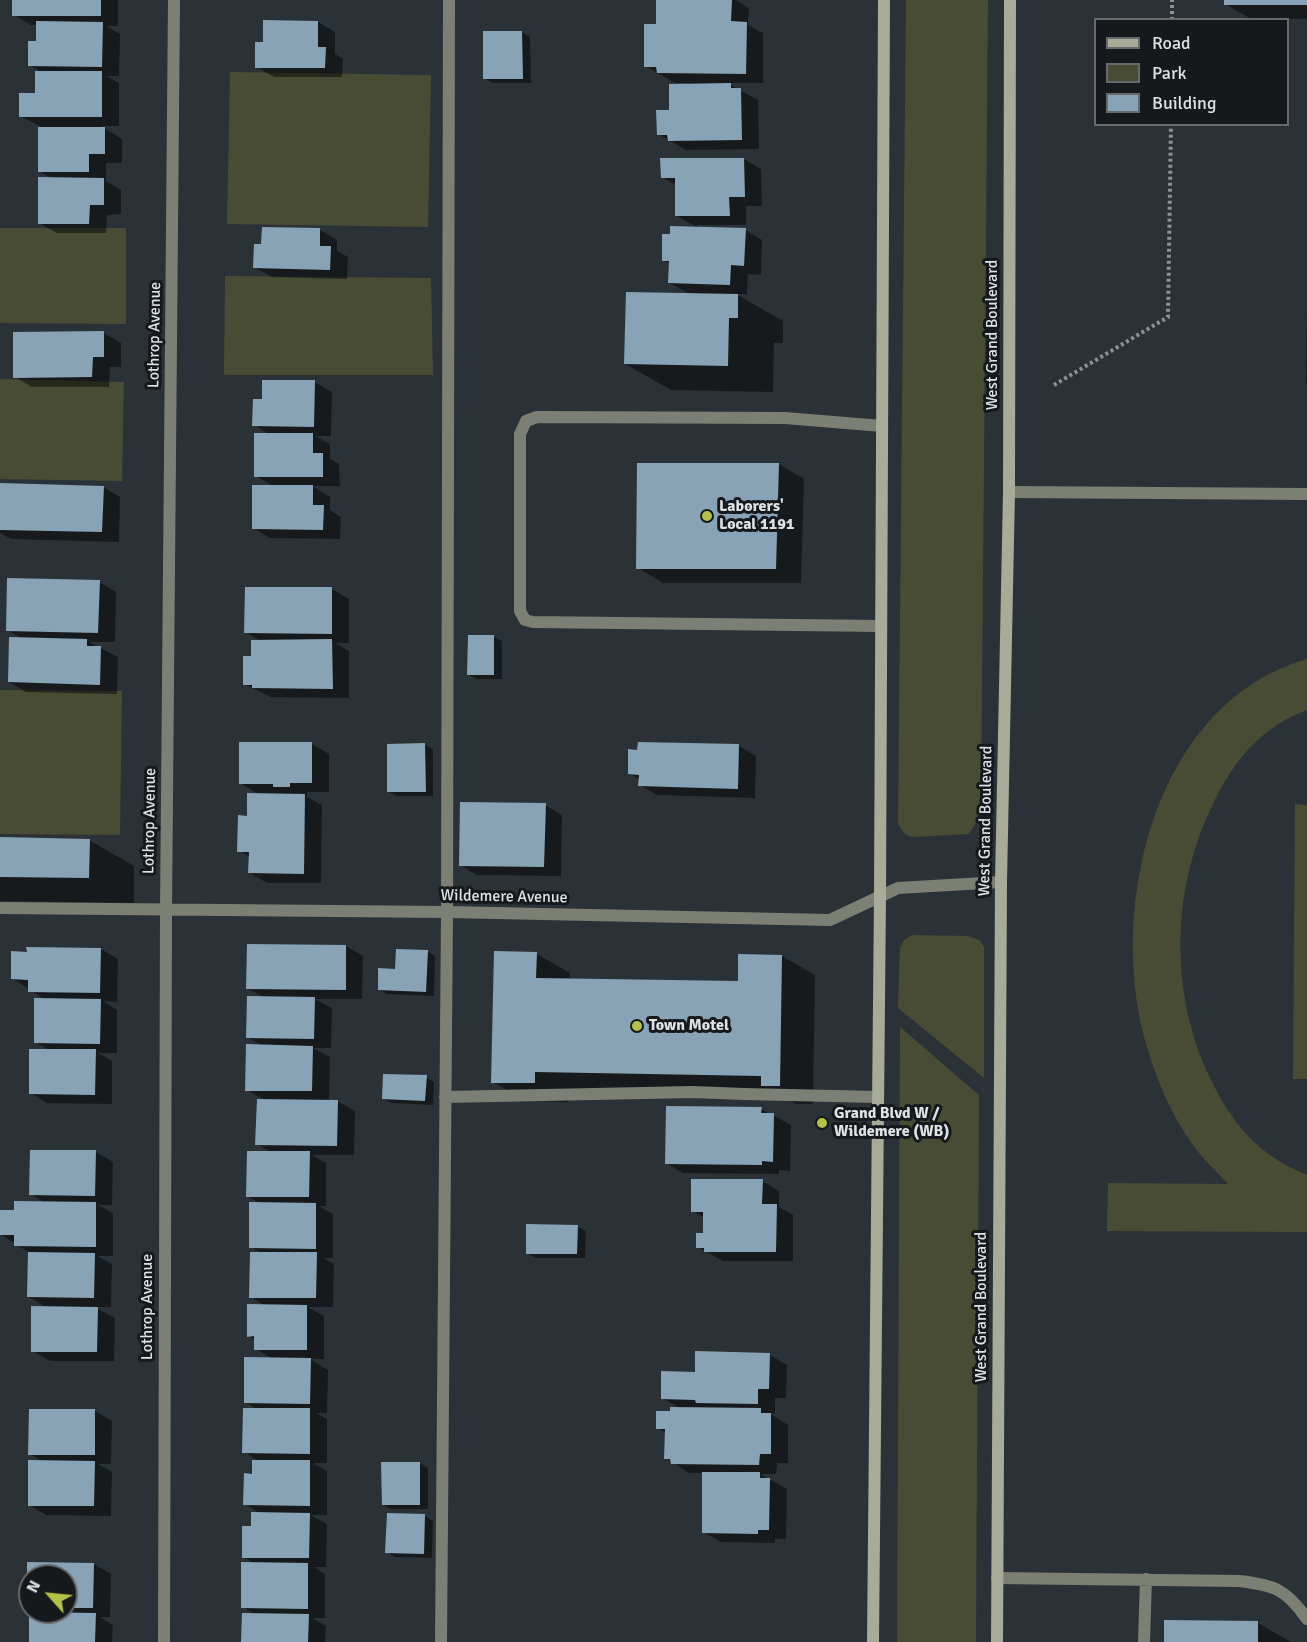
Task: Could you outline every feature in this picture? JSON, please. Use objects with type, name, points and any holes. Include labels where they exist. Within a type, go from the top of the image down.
[{"type":"main road","points":[[873,1642],[880,896],[884,0]]},
{"type":"main road","name":"West Grand Boulevard","points":[[996,1642],[1001,882],[1009,492],[1010,0]]},
{"type":"street","name":"Lothrop Avenue","points":[[164,1642],[166,910],[174,0]]},
{"type":"street","points":[[441,1642],[447,912],[449,0]]},
{"type":"street","points":[[881,626],[533,622],[525,620],[520,611],[520,434],[526,421],[537,417],[785,418],[882,426]]},
{"type":"street","points":[[1009,492],[1307,494]]},
{"type":"street","name":"Wildemere Avenue","points":[[0,908],[447,912],[830,920],[898,888],[1001,882]]},
{"type":"street","points":[[445,1097],[693,1092],[878,1097]]},
{"type":"street","points":[[997,1578],[1239,1581],[1266,1584],[1284,1593],[1298,1605],[1307,1619]]},
{"type":"street","points":[[1144,1642],[1146,1579]]},
{"type":"path","points":[[1172,0],[1172,18]]},
{"type":"path","points":[[1054,385],[1168,317],[1171,126]]},
{"type":"green space","points":[[906,0],[988,0],[981,805],[978,819],[969,834],[912,837],[905,834],[898,824]]},
{"type":"green space","points":[[230,72],[431,75],[428,227],[227,224]]},
{"type":"green space","points":[[0,228],[126,228],[126,324],[0,323]]},
{"type":"green space","points":[[225,276],[431,278],[433,375],[224,375]]},
{"type":"green space","points":[[0,379],[124,382],[122,481],[0,479]]},
{"type":"green space","points":[[1307,659],[1307,710],[1275,727],[1249,749],[1228,776],[1211,808],[1188,874],[1181,943],[1182,978],[1188,1012],[1197,1046],[1210,1078],[1237,1124],[1248,1136],[1274,1158],[1307,1175],[1307,1232],[1107,1231],[1108,1183],[1228,1184],[1200,1154],[1182,1128],[1160,1085],[1145,1040],[1135,987],[1133,930],[1140,871],[1155,815],[1179,763],[1212,718],[1255,682]]},
{"type":"green space","points":[[0,690],[122,691],[120,835],[0,834]]},
{"type":"green space","points":[[1295,804],[1307,805],[1307,1079],[1293,1079]]},
{"type":"green space","points":[[912,935],[968,936],[980,940],[984,947],[984,1078],[898,1008],[900,948],[904,940]]},
{"type":"green space","points":[[900,1027],[979,1095],[976,1642],[897,1642]]},
{"type":"building","points":[[12,0],[101,0],[101,16],[12,16]]},
{"type":"building","points":[[656,0],[732,0],[731,21],[747,22],[746,74],[657,73],[656,67],[644,67],[644,24],[656,24]]},
{"type":"building","points":[[1224,0],[1307,0],[1307,5],[1224,5]]},
{"type":"building","points":[[263,20],[318,21],[318,47],[326,47],[325,68],[255,68],[255,42],[263,42]]},
{"type":"building","points":[[36,21],[103,22],[102,67],[28,66],[28,41],[36,41]]},
{"type":"building","points":[[483,31],[522,31],[523,79],[483,79]]},
{"type":"building","points":[[35,71],[102,71],[102,117],[19,117],[19,93],[35,93]]},
{"type":"building","points":[[731,83],[731,88],[741,88],[742,140],[668,141],[667,135],[657,135],[656,110],[669,110],[669,84]]},
{"type":"building","points":[[38,127],[105,127],[105,154],[89,154],[89,172],[38,172]]},
{"type":"building","points":[[660,158],[744,158],[745,197],[729,197],[730,216],[675,216],[675,178],[661,178]]},
{"type":"building","points":[[38,177],[104,178],[104,205],[90,205],[89,224],[38,224]]},
{"type":"building","points":[[670,226],[746,228],[744,266],[731,265],[730,285],[668,283],[669,261],[662,261],[662,234],[670,234]]},
{"type":"building","points":[[262,227],[320,228],[320,246],[331,246],[330,270],[253,268],[254,244],[261,244]]},
{"type":"building","points":[[626,292],[738,294],[738,318],[729,318],[728,366],[624,364]]},
{"type":"building","points":[[104,331],[104,357],[93,357],[92,377],[13,378],[13,332]]},
{"type":"building","points":[[262,380],[315,380],[314,427],[252,426],[253,399],[262,399]]},
{"type":"building","points":[[254,433],[313,433],[313,453],[323,453],[323,477],[254,477]]},
{"type":"building","name":"Laborers' Local 1191","points":[[637,463],[779,463],[776,569],[636,569]]},
{"type":"building","points":[[0,483],[104,486],[102,532],[0,530]]},
{"type":"building","points":[[252,485],[313,485],[313,505],[324,505],[323,530],[252,529]]},
{"type":"building","points":[[7,578],[100,580],[98,633],[6,631]]},
{"type":"building","points":[[245,587],[332,587],[332,634],[244,633]]},
{"type":"building","points":[[468,635],[494,635],[494,675],[467,675]]},
{"type":"building","points":[[9,637],[87,639],[87,646],[101,646],[100,685],[8,682]]},
{"type":"building","points":[[332,639],[333,689],[252,688],[252,685],[243,685],[243,656],[251,656],[251,640]]},
{"type":"building","points":[[239,742],[312,742],[312,783],[290,783],[290,787],[273,787],[273,784],[239,784]]},
{"type":"building","points":[[638,742],[739,744],[738,789],[638,786],[639,775],[628,774],[628,749],[637,750]]},
{"type":"building","points":[[425,743],[426,792],[387,792],[387,744]]},
{"type":"building","points":[[247,793],[305,794],[304,874],[248,873],[249,852],[237,852],[238,815],[247,816]]},
{"type":"building","points":[[460,802],[546,803],[544,867],[459,866]]},
{"type":"building","points":[[0,837],[90,839],[89,878],[0,877]]},
{"type":"building","points":[[247,944],[346,945],[346,990],[246,989]]},
{"type":"building","points":[[26,947],[101,948],[100,993],[28,992],[28,980],[11,979],[11,951],[27,952]]},
{"type":"building","points":[[396,949],[428,950],[426,992],[378,990],[378,968],[395,969]]},
{"type":"building","name":"Town Motel","points":[[494,951],[537,952],[536,978],[738,981],[738,954],[782,955],[780,1086],[761,1086],[761,1076],[535,1072],[535,1083],[491,1083]]},
{"type":"building","points":[[247,996],[315,997],[314,1039],[246,1038]]},
{"type":"building","points":[[34,998],[101,999],[100,1044],[34,1043]]},
{"type":"building","points":[[246,1044],[313,1046],[312,1091],[245,1091]]},
{"type":"building","points":[[29,1049],[96,1049],[95,1095],[29,1094]]},
{"type":"building","points":[[383,1074],[427,1075],[425,1101],[382,1099]]},
{"type":"building","points":[[257,1099],[338,1100],[337,1146],[255,1145]]},
{"type":"building","points":[[666,1106],[762,1107],[761,1113],[774,1113],[773,1162],[762,1161],[762,1165],[665,1164]]},
{"type":"building","points":[[30,1150],[96,1150],[95,1196],[29,1195]]},
{"type":"building","points":[[247,1151],[310,1151],[309,1197],[246,1197]]},
{"type":"building","points":[[691,1179],[763,1179],[762,1204],[777,1204],[776,1252],[704,1252],[704,1248],[696,1248],[696,1233],[703,1233],[703,1212],[691,1212]]},
{"type":"building","points":[[14,1201],[96,1202],[96,1247],[14,1246],[14,1235],[0,1235],[0,1210],[14,1210]]},
{"type":"building","points":[[249,1202],[316,1203],[316,1249],[249,1248]]},
{"type":"building","points":[[526,1224],[578,1225],[577,1254],[526,1254]]},
{"type":"building","points":[[28,1252],[95,1253],[94,1298],[27,1297]]},
{"type":"building","points":[[250,1252],[317,1252],[316,1298],[249,1298]]},
{"type":"building","points":[[247,1304],[307,1305],[307,1350],[254,1350],[254,1336],[247,1337]]},
{"type":"building","points":[[31,1306],[98,1307],[97,1352],[31,1352]]},
{"type":"building","points":[[695,1351],[770,1353],[769,1389],[758,1389],[758,1404],[696,1403],[695,1400],[661,1399],[661,1371],[695,1372]]},
{"type":"building","points":[[244,1357],[311,1358],[310,1404],[244,1403]]},
{"type":"building","points":[[670,1407],[761,1408],[761,1413],[771,1413],[771,1454],[760,1454],[759,1465],[671,1464],[670,1459],[664,1459],[665,1429],[656,1429],[656,1411],[670,1411]]},
{"type":"building","points":[[243,1408],[310,1408],[310,1454],[242,1453]]},
{"type":"building","points":[[29,1409],[95,1409],[95,1455],[28,1455]]},
{"type":"building","points":[[28,1460],[95,1461],[94,1506],[28,1506]]},
{"type":"building","points":[[252,1460],[310,1460],[310,1506],[243,1505],[244,1473],[252,1474]]},
{"type":"building","points":[[381,1462],[420,1462],[420,1505],[382,1505]]},
{"type":"building","points":[[702,1472],[760,1472],[760,1478],[770,1478],[769,1530],[758,1530],[758,1534],[702,1533]]},
{"type":"building","points":[[251,1512],[310,1513],[309,1558],[242,1558],[242,1526],[251,1526]]},
{"type":"building","points":[[387,1513],[425,1514],[424,1554],[385,1553]]},
{"type":"building","points":[[27,1562],[94,1563],[93,1608],[78,1608],[78,1564],[27,1564]]},
{"type":"building","points":[[241,1562],[308,1563],[308,1609],[241,1608]]},
{"type":"building","points":[[78,1613],[96,1613],[95,1642],[29,1642],[29,1624],[78,1624]]},
{"type":"building","points":[[242,1613],[309,1614],[308,1642],[241,1642]]},
{"type":"building","points":[[1164,1620],[1258,1621],[1258,1642],[1164,1642]]},
{"type":"place","name":"Laborers' Local 1191","points":[[707,516]]},
{"type":"place","name":"Town Motel","points":[[637,1026]]},
{"type":"place","name":"Grand Blvd W / Wildemere (WB)","points":[[822,1123]]}]
